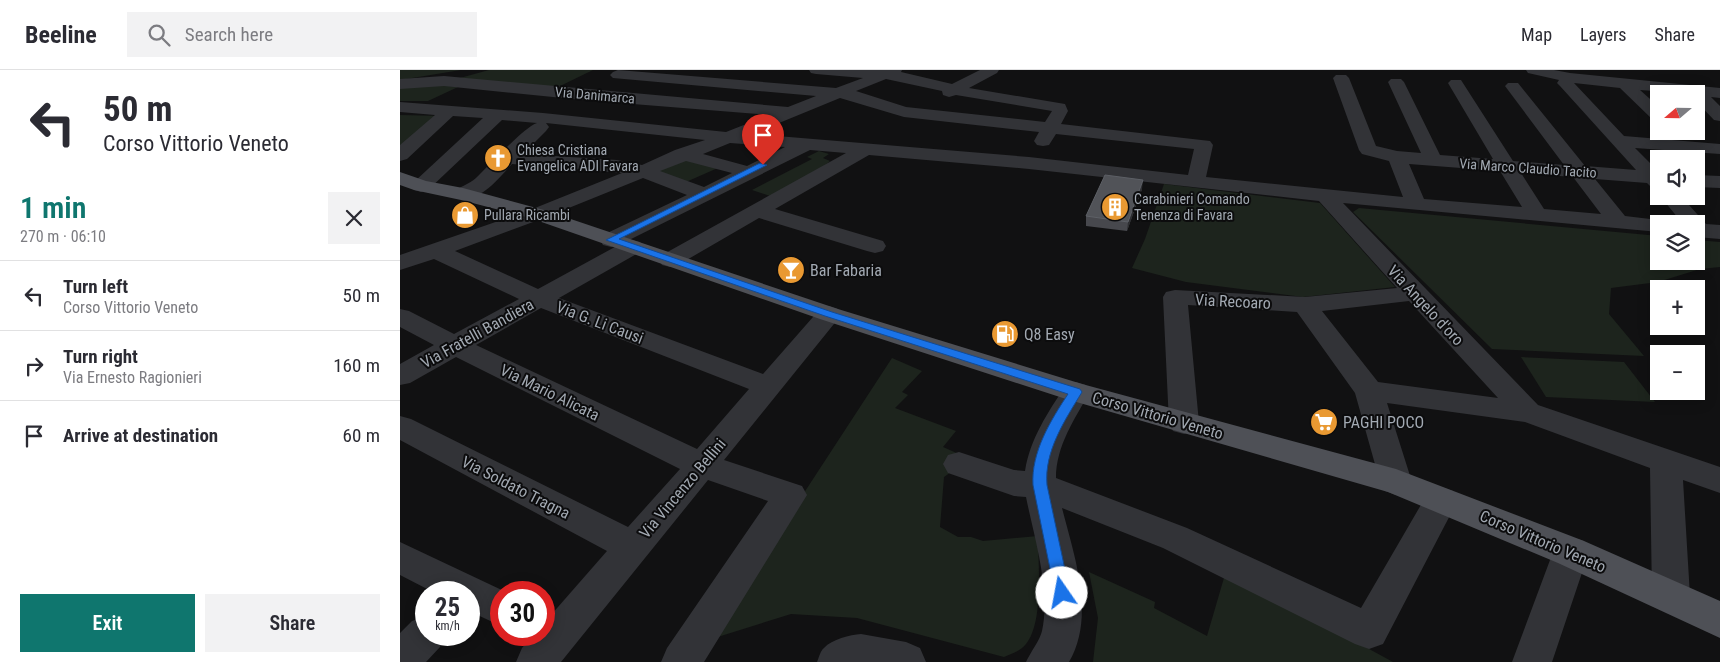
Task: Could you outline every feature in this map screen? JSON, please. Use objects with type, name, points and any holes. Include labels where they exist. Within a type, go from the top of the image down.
[{"type":"main road","name":"Corso Vittorio Veneto","points":[[409,183],[463,194],[537,214],[829,314],[1076,392],[1396,482],[1571,552],[1720,620]]},
{"type":"street","points":[[816,70],[889,73],[955,90],[1059,107],[1060,111],[1051,128],[1029,163]]},
{"type":"street","points":[[904,112],[955,90],[989,70]]},
{"type":"street","points":[[1533,70],[1570,78],[1650,86]]},
{"type":"street","points":[[463,194],[478,186],[541,122],[622,72],[849,94],[904,112],[1204,145],[1196,180]]},
{"type":"street","points":[[400,262],[436,251],[537,214],[682,154],[889,73]]},
{"type":"street","points":[[764,87],[778,76]]},
{"type":"street","name":"Via Marco Claudio Tacito","points":[[1341,78],[1368,150],[1397,157],[1650,179]]},
{"type":"street","points":[[1570,78],[1565,83],[1650,173]]},
{"type":"street","name":"Via Danimarca","points":[[400,84],[444,80],[583,95],[791,112]]},
{"type":"street","points":[[1396,82],[1433,160]]},
{"type":"street","points":[[1456,83],[1537,215]]},
{"type":"street","points":[[1625,84],[1650,108]]},
{"type":"street","points":[[1513,86],[1618,222]]},
{"type":"street","points":[[1705,91],[1720,92]]},
{"type":"street","points":[[1705,100],[1720,116]]},
{"type":"street","points":[[400,107],[498,114],[541,122],[1029,163],[1328,196],[1650,225]]},
{"type":"street","points":[[400,155],[450,110]]},
{"type":"street","points":[[409,183],[498,114]]},
{"type":"street","points":[[1684,140],[1690,146]]},
{"type":"street","points":[[1619,141],[1720,149]]},
{"type":"street","name":"Via Fratelli Bandiera","points":[[400,376],[539,299],[622,243],[704,194],[808,144]]},
{"type":"street","points":[[670,260],[868,148]]},
{"type":"street","points":[[682,154],[748,172]]},
{"type":"street","points":[[1397,157],[1416,204]]},
{"type":"street","points":[[506,158],[617,166],[642,171],[704,194]]},
{"type":"street","points":[[1705,181],[1720,182]]},
{"type":"street","name":"Via Angelo d'oro","points":[[1328,196],[1329,201],[1415,294],[1528,412]]},
{"type":"street","points":[[1679,205],[1689,215]]},
{"type":"street","points":[[758,211],[875,246]]},
{"type":"street","name":"Via G. Li Causi","points":[[436,251],[539,299],[768,386]]},
{"type":"street","name":"Via Recoaro","points":[[1184,423],[1175,298],[1305,305],[1415,294]]},
{"type":"street","points":[[1305,305],[1369,391],[1396,482]]},
{"type":"street","name":"Via Vincenzo Bellini","points":[[555,633],[633,547],[829,314]]},
{"type":"street","name":"Via Mario Alicata","points":[[400,317],[701,465],[790,495],[681,662]]},
{"type":"street","points":[[1369,391],[1528,412],[1720,480]]},
{"type":"street","points":[[1046,662],[1057,645],[1063,617],[1062,593],[1040,485],[1039,471],[1059,418],[1076,392]]},
{"type":"street","name":"Via Soldato Tragna","points":[[400,427],[633,547]]},
{"type":"street","points":[[1666,461],[1671,596]]},
{"type":"street","points":[[960,464],[1014,483],[1040,485],[1175,538],[1369,631],[1441,500]]},
{"type":"street","points":[[1532,662],[1571,552]]},
{"type":"street","points":[[400,557],[445,581]]},
{"type":"street","points":[[400,661],[415,645]]},
{"type":"street","points":[[837,662],[846,656],[861,653],[906,662]]},
{"type":"shaded area","points":[[400,70],[461,70],[400,80]]},
{"type":"shaded area","points":[[489,70],[593,70],[556,88],[460,78]]},
{"type":"shaded area","points":[[440,85],[458,87],[428,101],[400,101],[400,88]]},
{"type":"shaded area","points":[[400,115],[444,116],[400,155]]},
{"type":"shaded area","points":[[819,151],[829,154],[823,158],[830,161],[819,171],[773,197],[752,190],[812,159],[807,157]]},
{"type":"shaded area","points":[[683,155],[720,167],[686,182],[656,171]]},
{"type":"shaded area","points":[[1164,184],[1320,203],[1395,287],[1303,297],[1186,282],[1132,268],[1145,239]]},
{"type":"shaded area","points":[[1359,208],[1650,235],[1650,270],[1697,270],[1664,280],[1650,280],[1650,283],[1611,288],[1609,314],[1644,356],[1492,349],[1353,212]]},
{"type":"shaded area","points":[[1705,241],[1720,242],[1720,267],[1705,268]]},
{"type":"shaded area","points":[[1521,357],[1624,362],[1650,396],[1650,400],[1655,402],[1546,397]]},
{"type":"shaded area","points":[[892,358],[922,371],[902,392],[908,395],[895,408],[956,431],[943,447],[961,455],[951,472],[944,477],[940,527],[958,537],[971,537],[983,541],[1038,536],[1039,595],[1034,627],[1029,639],[1022,648],[1004,657],[857,618],[791,614],[708,640]]},
{"type":"shaded area","points":[[1226,571],[1393,662],[1093,662],[1098,618],[1089,572],[1155,602],[1154,608],[1207,636]]},
{"type":"building","name":"Carabinieri Comando Tenenza di Favara","points":[[1105,175],[1143,180],[1128,222],[1086,216]]},
{"type":"place","name":"Chiesa Cristiana Evangelica ADI Favara","points":[[498,158]]},
{"type":"place","name":"Carabinieri Comando Tenenza di Favara","points":[[1115,207]]},
{"type":"place","name":"Pullara Ricambi","points":[[465,215]]},
{"type":"place","name":"Bar Fabaria","points":[[791,270]]},
{"type":"place","name":"Q8 Easy","points":[[1005,334]]},
{"type":"place","name":"PAGHI POCO","points":[[1324,422]]},
{"type":"route","points":[[763,165],[611,240],[829,314],[1076,392],[1059,418],[1039,471],[1040,485],[1062,593]]}]
